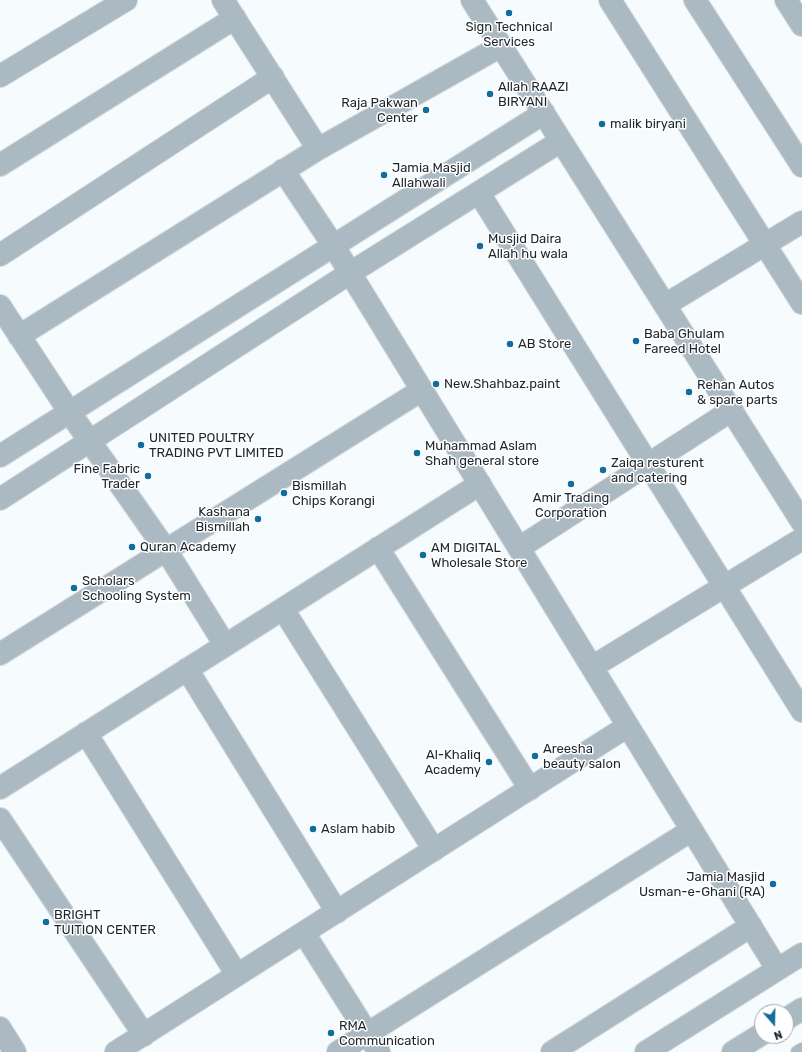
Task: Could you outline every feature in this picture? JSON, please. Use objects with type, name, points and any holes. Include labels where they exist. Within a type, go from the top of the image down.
[{"type":"street","points":[[0,76],[126,0]]},
{"type":"street","points":[[223,0],[318,149]]},
{"type":"street","points":[[472,0],[802,522]]},
{"type":"street","points":[[610,0],[802,303]]},
{"type":"street","points":[[695,0],[802,166]]},
{"type":"street","points":[[786,0],[802,25]]},
{"type":"street","points":[[0,165],[234,18]]},
{"type":"street","points":[[19,336],[283,170],[501,46]]},
{"type":"street","points":[[0,254],[273,77]]},
{"type":"street","points":[[0,456],[544,113]]},
{"type":"street","points":[[0,499],[350,273],[561,141]]},
{"type":"street","points":[[283,170],[333,245],[778,969]]},
{"type":"street","points":[[479,192],[802,711]]},
{"type":"street","points":[[665,305],[802,222]]},
{"type":"street","points":[[0,306],[70,412],[91,440],[166,550],[225,645]]},
{"type":"street","points":[[0,654],[422,390]]},
{"type":"street","points":[[519,548],[732,410]]},
{"type":"street","points":[[0,788],[480,484]]},
{"type":"street","points":[[592,667],[802,539]]},
{"type":"street","points":[[378,548],[530,789]]},
{"type":"street","points":[[283,609],[434,850]]},
{"type":"street","points":[[187,669],[336,912]]},
{"type":"street","points":[[116,1052],[628,726]]},
{"type":"street","points":[[86,733],[237,975]]},
{"type":"street","points":[[0,819],[144,1035]]},
{"type":"street","points":[[338,1052],[692,830]]},
{"type":"street","points":[[552,1052],[751,926]]},
{"type":"street","points":[[304,933],[379,1052]]},
{"type":"street","points":[[646,1052],[802,954]]},
{"type":"street","points":[[0,1028],[15,1052]]},
{"type":"street","points":[[733,1052],[754,1039]]},
{"type":"lane","points":[[797,1052],[802,1049]]},
{"type":"place","name":"Sign Technical Services","points":[[509,13]]},
{"type":"place","name":"Allah RAAZI BIRYANI","points":[[490,94]]},
{"type":"place","name":"Raja Pakwan Center","points":[[426,110]]},
{"type":"place","name":"malik biryani","points":[[602,124]]},
{"type":"place","name":"Jamia Masjid Allahwali","points":[[384,175]]},
{"type":"place","name":"Musjid Daira Allah hu wala","points":[[480,246]]},
{"type":"place","name":"Baba Ghulam Fareed Hotel","points":[[636,341]]},
{"type":"place","name":"AB Store","points":[[510,344]]},
{"type":"place","name":"New.Shahbaz.paint","points":[[436,384]]},
{"type":"place","name":"Rehan Autos & spare parts","points":[[689,392]]},
{"type":"place","name":"UNITED POULTRY TRADING PVT LIMITED","points":[[141,445]]},
{"type":"place","name":"Muhammad Aslam Shah general store","points":[[417,453]]},
{"type":"place","name":"Zaiqa resturent and catering","points":[[603,470]]},
{"type":"place","name":"Fine Fabric Trader","points":[[148,476]]},
{"type":"place","name":"Amir Trading Corporation","points":[[571,484]]},
{"type":"place","name":"Bismillah Chips Korangi","points":[[284,493]]},
{"type":"place","name":"Kashana Bismillah","points":[[258,519]]},
{"type":"place","name":"Quran Academy","points":[[132,547]]},
{"type":"place","name":"AM DIGITAL Wholesale Store","points":[[423,555]]},
{"type":"place","name":"Scholars Schooling System","points":[[74,588]]},
{"type":"place","name":"Areesha beauty salon","points":[[535,756]]},
{"type":"place","name":"Al-Khaliq Academy","points":[[489,762]]},
{"type":"place","name":"Aslam habib","points":[[313,829]]},
{"type":"place","name":"Jamia Masjid Usman-e-Ghani (RA)","points":[[773,884]]},
{"type":"place","name":"BRIGHT TUITION CENTER","points":[[46,922]]},
{"type":"place","name":"RMA Communication","points":[[331,1033]]}]
